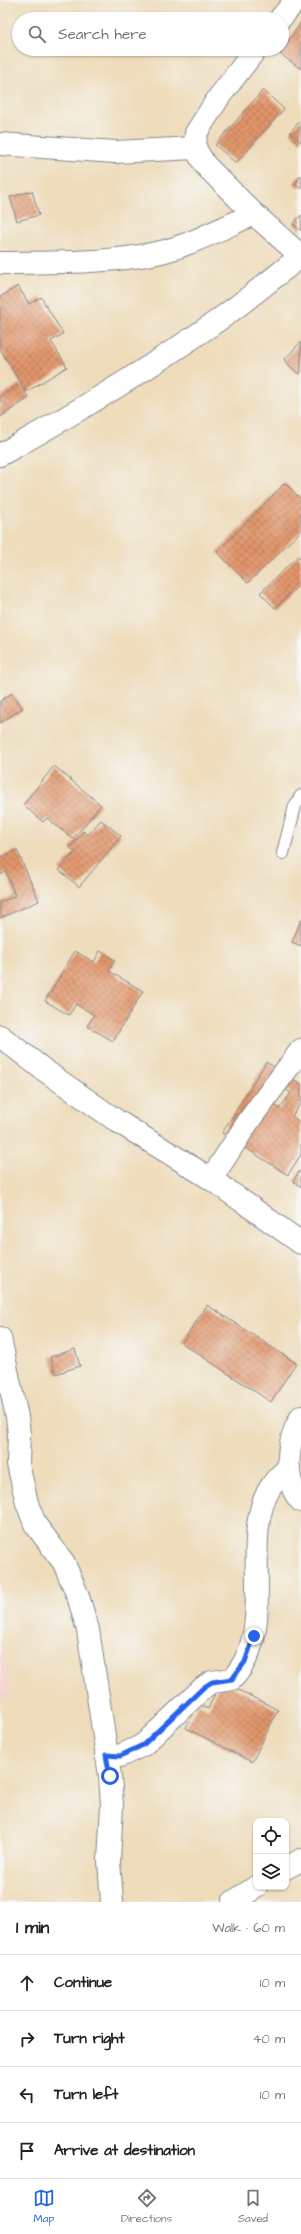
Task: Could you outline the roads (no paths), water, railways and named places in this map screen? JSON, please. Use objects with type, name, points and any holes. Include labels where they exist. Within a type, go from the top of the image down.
[{"type":"street","points":[[286,12],[296,0]]},
{"type":"street","points":[[0,455],[82,409],[157,362],[218,321],[301,256],[254,214],[205,165],[195,148],[196,133],[219,97],[251,56]]},
{"type":"street","points":[[0,144],[115,152],[195,148]]},
{"type":"street","points":[[0,263],[136,257],[163,251],[205,236],[254,214]]},
{"type":"street","points":[[0,1036],[44,1070],[117,1121],[211,1179],[301,1243]]},
{"type":"street","points":[[211,1179],[250,1119],[301,1050]]},
{"type":"street","points":[[0,1338],[18,1423],[18,1464],[21,1482],[35,1524],[64,1562],[78,1596],[88,1630],[110,1776],[112,1805],[109,1862],[112,1902]]},
{"type":"street","points":[[301,1418],[293,1436],[289,1456],[292,1486],[301,1501]]},
{"type":"street","points":[[106,1755],[120,1756],[143,1745],[204,1687],[212,1682],[232,1679],[245,1662],[254,1636],[258,1613],[257,1524],[271,1486],[279,1475],[289,1468]]},
{"type":"street","points":[[289,1866],[301,1860]]},
{"type":"street","points":[[233,1902],[253,1889]]},
{"type":"lane","points":[[283,854],[295,806],[301,796]]}]
